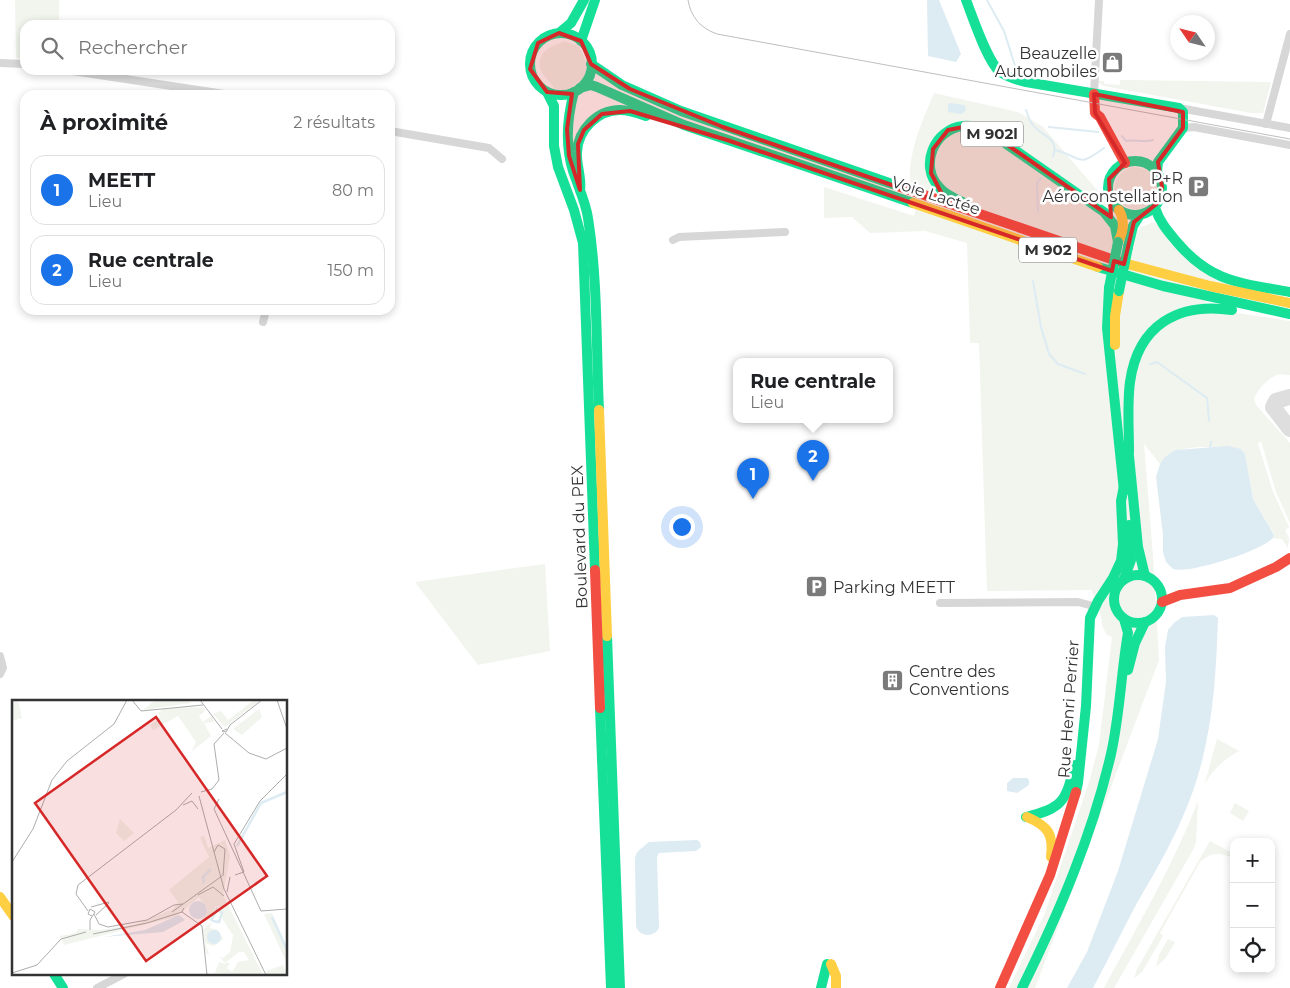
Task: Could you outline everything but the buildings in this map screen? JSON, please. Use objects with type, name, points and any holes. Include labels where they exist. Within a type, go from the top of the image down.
[{"type":"main road","points":[[558,33],[574,36],[581,41],[587,48],[591,64],[590,73],[577,90],[565,94],[547,92],[539,86],[530,69],[530,60],[538,43],[546,37],[566,29],[584,0]]},
{"type":"main road","points":[[581,41],[595,0]]},
{"type":"main road","points":[[966,0],[991,60],[1004,76],[1026,82],[1179,108],[1183,112],[1183,128],[1158,162],[1157,172],[1162,187],[1162,194],[1155,208],[1140,215],[1132,216],[1118,210]]},
{"type":"main road","name":"Voie Lactée","points":[[591,64],[607,77],[680,111],[987,218],[1142,270],[1198,285],[1290,303]]},
{"type":"main road","name":"Voie Lactée","points":[[577,90],[591,85],[598,87],[684,125],[1101,267],[1163,286],[1272,312],[1290,314]]},
{"type":"main road","name":"Boulevard du PEX","points":[[577,90],[568,114],[568,146],[572,168],[588,216],[593,261],[620,988]]},
{"type":"main road","name":"Boulevard du PEX","points":[[547,92],[554,106],[554,146],[558,167],[574,210],[583,243],[611,988]]},
{"type":"main road","points":[[1094,94],[1095,113],[1100,117],[1126,163]]},
{"type":"main road","points":[[580,190],[582,179],[578,159],[578,144],[584,130],[592,120],[602,114],[616,110],[630,111],[689,131],[727,140]]},
{"type":"main road","name":"M 902l","points":[[987,218],[985,212],[953,198],[938,186],[931,173],[931,156],[936,143],[948,130],[972,125],[982,127],[1086,198],[1110,218],[1115,226],[1118,242]]},
{"type":"main road","points":[[1124,579],[1138,575],[1145,576],[1152,579],[1161,591],[1162,602],[1159,611],[1153,618],[1145,622],[1136,623],[1124,619],[1119,614],[1114,600],[1115,592],[1119,585],[1124,579],[1129,573],[1132,545],[1107,328],[1114,290],[1118,242],[1124,224],[1123,217],[1113,205],[1109,196],[1108,187],[1109,179],[1114,171],[1132,161],[1143,162],[1157,172]]},
{"type":"main road","points":[[1155,208],[1160,222],[1187,254],[1212,273],[1237,282],[1290,292]]},
{"type":"main road","points":[[1129,451],[1124,428],[1115,343],[1114,290],[1133,226],[1140,215]]},
{"type":"main road","points":[[1145,576],[1138,547],[1129,451],[1128,401],[1134,361],[1146,338],[1166,320],[1190,310],[1212,308],[1272,312]]},
{"type":"main road","name":"Rue Henri Perrier","points":[[1000,988],[1044,889],[1067,824],[1078,783],[1086,706],[1090,618],[1093,606],[1121,561],[1124,533],[1121,492],[1124,486]]},
{"type":"main road","points":[[1162,602],[1180,595],[1230,588],[1276,567],[1290,558]]},
{"type":"main road","points":[[1161,591],[1180,595]]},
{"type":"main road","points":[[1022,988],[1055,919],[1086,838],[1107,769],[1128,633],[1124,619]]},
{"type":"main road","points":[[1115,724],[1132,651],[1145,622]]},
{"type":"main road","points":[[1044,889],[1050,862],[1052,839],[1043,825],[1026,817],[1054,810],[1061,804],[1068,791],[1075,765],[1080,756]]},
{"type":"main road","points":[[0,897],[12,914]]},
{"type":"main road","points":[[821,988],[829,964],[836,976],[836,988]]},
{"type":"main road","points":[[55,976],[63,988]]},
{"type":"street","points":[[1094,94],[1099,0]]},
{"type":"street","points":[[1266,124],[1290,35]]},
{"type":"street","points":[[0,63],[20,64]]},
{"type":"street","points":[[99,75],[198,90]]},
{"type":"street","points":[[1179,108],[1290,128]]},
{"type":"street","points":[[1183,128],[1194,127],[1290,145]]},
{"type":"street","points":[[395,133],[489,148],[502,159]]},
{"type":"street","points":[[673,240],[679,237],[785,232]]},
{"type":"street","points":[[263,322],[265,315]]},
{"type":"street","points":[[940,603],[1078,602],[1093,606]]},
{"type":"street","points":[[0,656],[3,668],[0,674]]},
{"type":"street","points":[[97,988],[120,976]]},
{"type":"highlighted area","points":[[559,33],[581,41],[591,64],[630,89],[723,127],[947,204],[931,173],[933,149],[948,130],[973,125],[989,132],[1111,217],[1109,179],[1125,163],[1095,113],[1094,94],[1183,112],[1183,128],[1158,162],[1162,187],[1159,202],[1134,222],[1124,264],[1114,261],[1112,271],[727,140],[630,111],[602,114],[584,130],[578,144],[580,190],[569,156],[567,129],[572,94],[547,92],[530,69],[538,43]]},
{"type":"shaded area","points":[[15,0],[59,0],[59,20],[20,20],[20,58],[16,58]]},
{"type":"shaded area","points":[[927,0],[939,0],[961,54],[956,62],[928,56]]},
{"type":"shaded area","points":[[564,41],[578,46],[586,63],[586,71],[580,83],[565,89],[555,89],[541,71],[540,62],[546,50]]},
{"type":"shaded area","points":[[1120,80],[1271,82],[1263,113],[1251,113],[1104,86],[1099,83],[1099,81],[1104,81],[1104,84],[1120,85]]},
{"type":"shaded area","points":[[934,93],[1018,112],[1042,126],[1103,197],[1120,226],[1139,230],[1141,227],[1154,222],[1236,285],[1183,316],[1224,311],[1290,321],[1290,375],[1277,375],[1270,379],[1260,388],[1254,399],[1256,405],[1290,443],[1290,523],[1276,492],[1261,441],[1258,444],[1273,492],[1289,527],[1285,530],[1289,538],[1288,548],[1282,539],[1273,538],[1274,534],[1253,499],[1245,454],[1241,449],[1186,448],[1167,456],[1160,464],[1144,444],[1159,660],[1035,988],[1009,988],[1045,913],[1090,779],[1099,745],[1112,637],[1106,634],[1102,625],[1101,616],[1092,590],[987,591],[979,343],[970,343],[967,243],[925,231],[870,233],[852,217],[824,218],[824,187],[914,216],[916,206],[910,179],[910,168],[921,124]]},
{"type":"shaded area","points":[[948,104],[964,105],[966,107],[965,112],[960,114],[948,112]]},
{"type":"shaded area","points":[[1131,167],[1145,169],[1156,181],[1157,186],[1153,196],[1155,198],[1145,207],[1135,209],[1126,207],[1119,201],[1115,193],[1115,184],[1120,175]]},
{"type":"shaded area","points":[[1228,446],[1241,449],[1245,454],[1253,499],[1274,535],[1273,538],[1241,555],[1209,565],[1182,570],[1173,569],[1166,562],[1163,552],[1163,535],[1156,477],[1160,464],[1164,458],[1176,450]]},
{"type":"shaded area","points":[[545,564],[550,651],[478,665],[415,582]]},
{"type":"shaded area","points":[[1214,615],[1218,618],[1212,705],[1205,748],[1193,791],[1168,848],[1093,988],[1067,988],[1087,952],[1118,871],[1158,739],[1166,682],[1165,647],[1168,630],[1182,617]]},
{"type":"shaded area","points":[[1217,739],[1239,751],[1220,765],[1205,783]]},
{"type":"shaded area","points":[[1013,778],[1027,778],[1029,785],[1017,793],[1007,791],[1007,783]]},
{"type":"shaded area","points":[[1198,801],[1194,848],[1114,988],[1104,988],[1166,873]]},
{"type":"shaded area","points":[[1235,803],[1249,811],[1243,821],[1230,813]]},
{"type":"shaded area","points":[[697,840],[700,842],[701,847],[696,851],[659,853],[657,857],[659,928],[650,935],[643,934],[636,926],[635,858],[637,852],[649,842]]},
{"type":"shaded area","points":[[1210,841],[1230,852],[1230,857],[1216,854],[1208,856],[1200,862],[1160,933],[1163,936],[1142,972],[1134,978],[1137,969]]},
{"type":"shaded area","points":[[1168,939],[1175,942],[1165,959],[1156,967],[1159,955]]},
{"type":"waterway","points":[[987,0],[1004,31],[1018,75]]},
{"type":"waterway","points":[[1026,110],[1030,120],[1037,129],[1052,141],[1055,150],[1053,157]]},
{"type":"waterway","points":[[1049,127],[1098,132]]},
{"type":"waterway","points":[[1122,136],[1126,141],[1153,140]]},
{"type":"waterway","points":[[1055,150],[1084,160],[1104,148]]},
{"type":"waterway","points":[[1038,212],[1037,183],[1041,178]]},
{"type":"waterway","points":[[1033,281],[1041,327],[1049,354],[1058,364],[1085,374]]},
{"type":"waterway","points":[[1150,364],[1157,362],[1207,398],[1209,421]]},
{"type":"waterway","points":[[1210,448],[1211,442]]},
{"type":"taxiway","points":[[1290,397],[1276,401],[1273,407],[1290,429]]},
{"type":"tram line","points":[[688,0],[691,12],[697,21],[706,29],[717,34],[1290,139]]},
{"type":"traffic: fast","points":[[559,33],[571,23],[584,0]]},
{"type":"traffic: fast","points":[[581,41],[595,0]]},
{"type":"traffic: fast","points":[[966,0],[990,59],[1000,72],[1026,82],[1179,108],[1183,112],[1183,128],[1158,162],[1157,172]]},
{"type":"traffic: fast","points":[[561,33],[573,36],[583,42],[589,52],[592,64],[589,76],[583,86],[573,92],[561,95],[549,92],[539,86],[533,76],[530,64],[533,52],[539,42],[549,36],[561,33]]},
{"type":"traffic: fast","points":[[591,64],[622,85],[681,111],[898,186]]},
{"type":"traffic: fast","points":[[580,88],[591,85],[597,87],[684,125],[913,203]]},
{"type":"traffic: fast","points":[[547,92],[554,106],[554,146],[558,167],[574,210],[583,243],[595,570]]},
{"type":"traffic: fast","points":[[574,92],[568,122],[568,141],[570,161],[587,212],[591,242],[595,290],[599,410]]},
{"type":"traffic: fast","points":[[580,190],[577,157],[578,144],[590,123],[604,113],[612,111],[627,111],[646,116]]},
{"type":"traffic: fast","points":[[965,203],[947,195],[941,190],[933,178],[930,169],[930,159],[937,141],[944,134],[963,126],[976,127],[989,132],[1104,212],[1115,226],[1118,242]]},
{"type":"traffic: fast","points":[[1130,161],[1140,161],[1150,165],[1158,173],[1162,188],[1158,203],[1150,211],[1140,215],[1130,215],[1120,211],[1112,203],[1108,193],[1108,183],[1112,173],[1120,165],[1130,161]]},
{"type":"traffic: fast","points":[[1155,208],[1169,233],[1201,265],[1214,273],[1241,283],[1290,292]]},
{"type":"traffic: fast","points":[[1128,247],[1133,226],[1140,215]]},
{"type":"traffic: fast","points":[[1109,288],[1118,242]]},
{"type":"traffic: fast","points":[[1119,291],[1128,247]]},
{"type":"traffic: fast","points":[[1098,267],[1163,286],[1290,314]]},
{"type":"traffic: fast","points":[[1109,288],[1107,328],[1124,491]]},
{"type":"traffic: fast","points":[[1129,451],[1128,408],[1130,382],[1134,362],[1152,332],[1178,314],[1212,308],[1232,310]]},
{"type":"traffic: fast","points":[[1128,446],[1138,547],[1145,576]]},
{"type":"traffic: fast","points":[[1076,792],[1086,706],[1090,618],[1121,561],[1123,544],[1121,501],[1124,486]]},
{"type":"traffic: fast","points":[[1124,579],[1131,560],[1129,525]]},
{"type":"traffic: fast","points":[[1138,575],[1147,577],[1155,582],[1160,590],[1162,599],[1160,608],[1155,616],[1147,621],[1138,623],[1129,621],[1121,616],[1116,608],[1114,599],[1116,590],[1121,582],[1129,577],[1138,575]]},
{"type":"traffic: fast","points":[[1022,988],[1073,874],[1103,785],[1114,739],[1128,633],[1124,619]]},
{"type":"traffic: fast","points":[[1128,670],[1135,643],[1145,622]]},
{"type":"traffic: fast","points":[[607,636],[620,988]]},
{"type":"traffic: fast","points":[[600,708],[611,988]]},
{"type":"traffic: fast","points":[[1026,817],[1048,810],[1061,801],[1065,795],[1075,765]]},
{"type":"traffic: fast","points":[[821,988],[827,964]]},
{"type":"traffic: fast","points":[[55,976],[63,988]]},
{"type":"traffic: slow","points":[[913,203],[1098,267]]},
{"type":"traffic: slow","points":[[1118,242],[1123,226],[1119,210]]},
{"type":"traffic: slow","points":[[1120,262],[1210,286],[1290,303]]},
{"type":"traffic: slow","points":[[1115,345],[1115,316],[1119,291]]},
{"type":"traffic: slow","points":[[599,410],[607,636]]},
{"type":"traffic: slow","points":[[1027,817],[1040,824],[1048,832],[1052,849],[1051,857]]},
{"type":"traffic: slow","points":[[0,897],[12,914]]},
{"type":"traffic: slow","points":[[831,964],[836,976],[836,988]]},
{"type":"traffic: jam","points":[[1094,94],[1095,113],[1100,117],[1125,163]]},
{"type":"traffic: jam","points":[[898,186],[1120,262]]},
{"type":"traffic: jam","points":[[1162,602],[1180,595],[1230,588],[1276,567],[1290,558]]},
{"type":"traffic: jam","points":[[595,570],[600,708]]},
{"type":"traffic: jam","points":[[1000,988],[1050,875],[1076,792]]},
{"type":"place","name":"Beauzelle Automobiles","points":[[1113,62]]},
{"type":"place","name":"P+R Aéroconstellation","points":[[1199,187]]},
{"type":"place","name":"Rue centrale","points":[[813,481]]},
{"type":"place","name":"MEETT","points":[[753,499]]},
{"type":"place","name":"Parking MEETT","points":[[817,587]]},
{"type":"place","name":"Centre des Conventions","points":[[893,680]]}]
